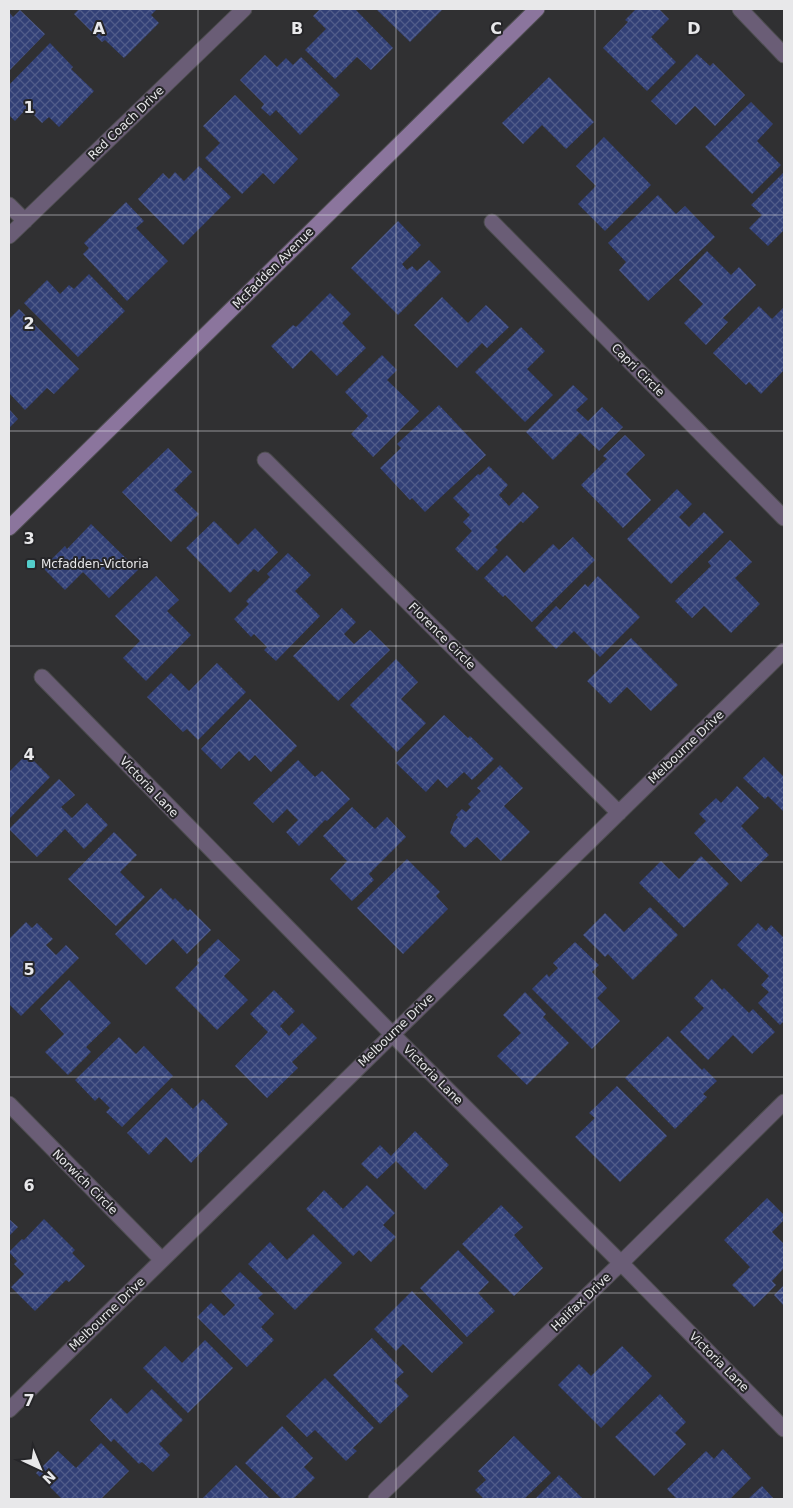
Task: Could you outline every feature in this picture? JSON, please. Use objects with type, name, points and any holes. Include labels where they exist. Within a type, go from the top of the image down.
[{"type":"street","name":"Red Coach Drive","points":[[9,236],[244,9]]},
{"type":"street","name":"McFadden Avenue","points":[[9,528],[537,9]]},
{"type":"street","points":[[740,9],[784,55]]},
{"type":"street","points":[[9,205],[25,221]]},
{"type":"street","name":"Capri Circle","points":[[492,222],[784,518]]},
{"type":"street","name":"Florence Circle","points":[[265,460],[618,813]]},
{"type":"street","name":"Melbourne Drive","points":[[9,1410],[784,651]]},
{"type":"street","name":"Victoria Lane","points":[[42,678],[784,1429]]},
{"type":"street","name":"Halifax Drive","points":[[386,1496],[784,1102]]},
{"type":"street","name":"Norwich Circle","points":[[9,1104],[162,1260]]},
{"type":"building","points":[[79,9],[157,9],[151,15],[159,23],[124,58],[105,40],[102,42],[74,14]]},
{"type":"building","points":[[320,9],[355,9],[393,48],[371,70],[357,57],[335,79],[305,50],[326,29],[313,16]]},
{"type":"building","points":[[376,9],[443,9],[410,42]]},
{"type":"building","points":[[636,9],[659,9],[669,19],[651,37],[676,62],[647,91],[603,48],[628,22],[625,20]]},
{"type":"building","points":[[20,10],[45,34],[9,71],[9,12],[13,17]]},
{"type":"building","points":[[50,43],[73,67],[71,69],[94,91],[59,127],[49,117],[42,123],[27,108],[15,121],[9,115],[9,85]]},
{"type":"building","points":[[697,54],[710,66],[713,63],[745,95],[715,126],[695,106],[676,125],[651,101]]},
{"type":"building","points":[[265,55],[277,67],[286,58],[293,65],[301,57],[340,95],[300,135],[276,110],[270,116],[261,108],[264,104],[240,80]]},
{"type":"building","points":[[549,77],[594,122],[566,149],[542,125],[523,144],[502,123]]},
{"type":"building","points":[[235,95],[298,159],[274,184],[263,173],[242,194],[205,158],[220,143],[203,126]]},
{"type":"building","points":[[751,102],[773,124],[757,141],[781,165],[752,194],[705,147]]},
{"type":"building","points":[[604,137],[651,185],[605,231],[578,204],[596,186],[576,166]]},
{"type":"building","points":[[199,166],[231,197],[183,245],[138,199],[163,173],[169,179],[175,172],[184,181]]},
{"type":"building","points":[[784,172],[784,230],[768,246],[749,228],[762,215],[751,205]]},
{"type":"building","points":[[658,195],[676,214],[685,206],[715,237],[648,301],[619,270],[626,262],[608,243]]},
{"type":"building","points":[[126,202],[144,221],[136,228],[168,261],[127,301],[83,254],[89,248],[84,243]]},
{"type":"building","points":[[398,221],[421,245],[402,264],[407,270],[412,266],[417,271],[429,260],[441,272],[398,315],[351,268]]},
{"type":"building","points":[[707,251],[731,275],[739,267],[756,285],[723,318],[728,322],[706,345],[684,323],[703,304],[679,280]]},
{"type":"building","points":[[89,274],[125,311],[78,357],[24,303],[47,280],[60,294],[69,285],[74,289]]},
{"type":"building","points":[[330,293],[351,314],[342,323],[366,348],[337,376],[311,350],[293,369],[271,346],[293,325],[296,327]]},
{"type":"building","points":[[442,297],[468,323],[486,305],[509,327],[487,348],[482,343],[457,368],[414,325]]},
{"type":"building","points":[[759,306],[772,319],[784,309],[784,370],[761,394],[749,382],[746,385],[713,353]]},
{"type":"building","points":[[19,309],[79,369],[54,394],[47,388],[25,410],[9,393],[9,319]]},
{"type":"building","points":[[521,327],[545,351],[527,369],[553,395],[525,422],[475,372]]},
{"type":"building","points":[[382,355],[397,370],[387,380],[419,411],[373,457],[351,434],[368,416],[345,392]]},
{"type":"building","points":[[573,385],[588,399],[576,410],[588,421],[602,407],[623,427],[599,451],[580,433],[553,460],[526,432]]},
{"type":"building","points":[[439,405],[486,455],[425,512],[412,498],[410,500],[380,468],[401,448],[397,444]]},
{"type":"building","points":[[9,409],[18,419],[9,428]]},
{"type":"building","points":[[625,435],[645,455],[626,474],[651,500],[623,528],[581,485],[607,459],[603,456]]},
{"type":"building","points":[[168,448],[192,472],[174,490],[199,514],[171,542],[122,492]]},
{"type":"building","points":[[489,466],[508,485],[499,495],[509,506],[523,492],[539,507],[523,523],[521,521],[495,547],[498,550],[477,571],[455,549],[472,531],[463,522],[470,515],[453,498]]},
{"type":"building","points":[[677,489],[692,504],[679,517],[689,527],[704,512],[724,532],[671,584],[627,539]]},
{"type":"building","points":[[214,521],[238,545],[255,528],[278,552],[258,572],[254,569],[230,593],[186,548]]},
{"type":"building","points":[[91,524],[138,570],[109,598],[83,572],[65,590],[43,568],[65,546],[67,549]]},
{"type":"building","points":[[573,537],[595,560],[532,622],[505,595],[503,597],[484,578],[507,555],[524,573],[553,544],[559,550]]},
{"type":"building","points":[[730,540],[752,562],[735,578],[760,604],[731,633],[704,606],[692,618],[675,601],[711,566],[708,562]]},
{"type":"building","points":[[288,553],[311,575],[295,591],[320,616],[276,661],[264,650],[267,647],[254,634],[251,637],[234,619],[249,604],[246,601],[270,577],[267,574]]},
{"type":"building","points":[[156,576],[179,600],[167,611],[191,635],[146,681],[123,658],[140,641],[115,616]]},
{"type":"building","points":[[598,576],[640,617],[600,657],[574,631],[556,649],[535,628],[556,606],[560,610],[585,584],[588,587]]},
{"type":"building","points":[[342,608],[356,622],[344,634],[354,644],[370,630],[390,650],[338,701],[293,656]]},
{"type":"building","points":[[631,638],[678,685],[651,711],[627,687],[610,704],[587,681]]},
{"type":"building","points":[[396,659],[418,682],[401,699],[426,723],[397,752],[350,705]]},
{"type":"building","points":[[217,663],[246,692],[198,740],[187,729],[183,732],[147,697],[171,673],[189,691]]},
{"type":"building","points":[[250,699],[297,746],[271,772],[255,755],[249,761],[239,751],[221,769],[201,749]]},
{"type":"building","points":[[444,715],[494,759],[472,780],[464,772],[447,788],[438,779],[426,792],[396,763]]},
{"type":"building","points":[[27,754],[50,777],[9,819],[9,772]]},
{"type":"building","points":[[764,757],[784,775],[784,812],[768,796],[765,799],[743,778]]},
{"type":"building","points":[[298,760],[315,777],[322,771],[350,799],[299,846],[286,832],[298,820],[287,809],[273,823],[253,803]]},
{"type":"building","points":[[500,765],[523,788],[504,806],[530,832],[501,861],[477,837],[465,848],[450,833],[458,817],[456,815],[462,809],[466,812],[471,807],[468,804],[481,791],[477,788]]},
{"type":"building","points":[[59,779],[75,795],[61,807],[72,818],[87,803],[108,825],[84,849],[65,829],[37,857],[9,829]]},
{"type":"building","points":[[737,786],[759,808],[741,826],[769,855],[741,882],[694,833],[706,821],[699,814],[716,798],[721,803]]},
{"type":"building","points":[[352,807],[375,829],[387,817],[406,837],[369,874],[374,880],[352,901],[330,879],[347,861],[323,836]]},
{"type":"building","points":[[114,832],[137,855],[120,872],[145,897],[116,926],[68,879]]},
{"type":"building","points":[[701,856],[729,884],[684,928],[639,883],[661,861],[679,879]]},
{"type":"building","points":[[407,859],[440,892],[436,896],[448,909],[403,954],[357,908]]},
{"type":"building","points":[[161,888],[188,911],[190,909],[211,930],[187,954],[173,939],[146,965],[115,934]]},
{"type":"building","points":[[650,907],[678,935],[633,980],[608,954],[605,957],[583,935],[605,913],[624,932]]},
{"type":"building","points":[[26,922],[32,928],[37,923],[53,939],[46,945],[56,955],[66,945],[79,958],[21,1016],[9,1004],[9,939]]},
{"type":"building","points":[[758,923],[766,931],[771,925],[784,938],[784,1021],[780,1025],[758,1003],[769,992],[761,985],[769,976],[737,945]]},
{"type":"building","points":[[218,939],[240,960],[224,976],[248,1000],[217,1030],[175,988],[199,963],[197,960]]},
{"type":"building","points":[[575,942],[599,965],[592,972],[607,988],[597,998],[620,1021],[592,1049],[532,989],[547,974],[549,977],[558,968],[553,963]]},
{"type":"building","points":[[712,979],[749,1013],[753,1009],[775,1032],[752,1054],[733,1035],[708,1060],[680,1032],[704,1008],[694,998]]},
{"type":"building","points":[[69,980],[111,1023],[86,1047],[91,1052],[68,1075],[45,1052],[64,1034],[40,1009]]},
{"type":"building","points":[[274,990],[295,1011],[280,1026],[289,1036],[302,1023],[317,1038],[292,1062],[298,1068],[267,1098],[235,1066],[268,1032],[250,1014]]},
{"type":"building","points":[[525,992],[546,1014],[543,1017],[569,1043],[527,1085],[497,1056],[521,1033],[503,1015]]},
{"type":"building","points":[[668,1036],[702,1070],[704,1068],[717,1081],[703,1094],[707,1097],[675,1129],[625,1078]]},
{"type":"building","points":[[119,1037],[136,1054],[144,1046],[173,1076],[122,1127],[106,1112],[110,1108],[99,1097],[95,1101],[75,1080]]},
{"type":"building","points":[[617,1086],[667,1136],[620,1182],[575,1137],[595,1118],[589,1113]]},
{"type":"building","points":[[172,1088],[193,1109],[203,1099],[228,1124],[191,1163],[166,1137],[149,1155],[127,1133]]},
{"type":"building","points":[[415,1131],[449,1165],[425,1190],[396,1161],[377,1179],[361,1164],[380,1145],[391,1156]]},
{"type":"building","points":[[367,1185],[395,1213],[383,1225],[396,1237],[371,1262],[359,1250],[353,1256],[306,1209],[324,1190],[343,1209]]},
{"type":"building","points":[[767,1198],[784,1215],[784,1220],[772,1232],[784,1244],[784,1268],[772,1281],[776,1285],[754,1307],[732,1285],[750,1267],[724,1240]]},
{"type":"building","points":[[501,1205],[523,1227],[514,1235],[543,1268],[514,1296],[462,1244]]},
{"type":"building","points":[[9,1219],[18,1227],[9,1236]]},
{"type":"building","points":[[44,1219],[75,1250],[72,1253],[85,1266],[69,1282],[66,1280],[35,1311],[11,1287],[24,1274],[14,1264],[17,1261],[9,1252],[22,1239],[24,1240]]},
{"type":"building","points":[[313,1234],[342,1263],[295,1310],[248,1264],[270,1242],[287,1260]]},
{"type":"building","points":[[458,1250],[489,1282],[478,1293],[495,1311],[467,1337],[420,1288]]},
{"type":"building","points":[[240,1272],[263,1294],[258,1298],[274,1314],[261,1327],[274,1340],[247,1367],[197,1317],[211,1303],[224,1316],[235,1305],[221,1291]]},
{"type":"building","points":[[784,1285],[784,1306],[774,1295]]},
{"type":"building","points":[[412,1291],[463,1343],[432,1373],[403,1344],[396,1351],[374,1329]]},
{"type":"building","points":[[372,1338],[404,1372],[394,1381],[409,1396],[380,1424],[333,1375]]},
{"type":"building","points":[[205,1340],[233,1368],[188,1413],[143,1368],[165,1346],[182,1363]]},
{"type":"building","points":[[622,1346],[652,1376],[601,1428],[558,1385],[579,1364],[591,1376]]},
{"type":"building","points":[[325,1378],[374,1428],[353,1448],[357,1451],[346,1461],[315,1430],[307,1437],[286,1416]]},
{"type":"building","points":[[152,1389],[183,1420],[159,1444],[170,1455],[153,1472],[142,1462],[139,1464],[114,1439],[111,1442],[90,1420],[111,1398],[127,1414]]},
{"type":"building","points":[[660,1394],[686,1422],[675,1433],[686,1444],[654,1476],[615,1437]]},
{"type":"building","points":[[282,1426],[313,1458],[304,1467],[315,1478],[293,1499],[282,1499],[245,1463]]},
{"type":"building","points":[[514,1436],[551,1473],[524,1499],[484,1499],[475,1490],[486,1480],[478,1471]]},
{"type":"building","points":[[101,1443],[129,1471],[101,1499],[62,1499],[36,1473],[58,1451],[76,1468]]},
{"type":"building","points":[[723,1449],[751,1478],[730,1499],[677,1499],[667,1489],[706,1451],[714,1459]]},
{"type":"building","points":[[236,1465],[270,1499],[202,1499]]},
{"type":"building","points":[[559,1475],[583,1499],[535,1499]]},
{"type":"building","points":[[762,1486],[774,1499],[748,1499]]},
{"type":"place","name":"Mcfadden-Victoria","points":[[31,564]]}]
